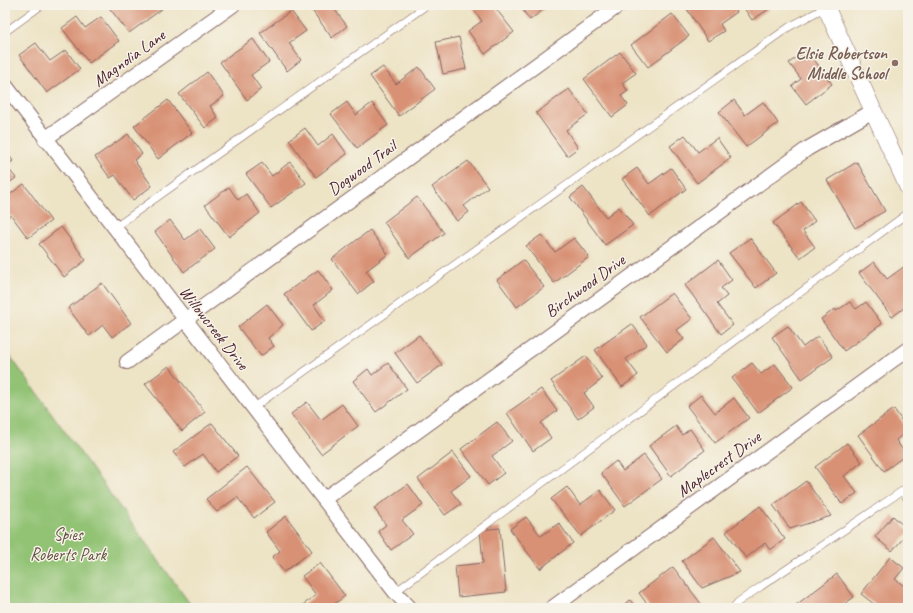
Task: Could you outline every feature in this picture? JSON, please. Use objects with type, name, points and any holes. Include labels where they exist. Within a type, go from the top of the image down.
[{"type":"street","name":"Magnolia Lane","points":[[45,139],[233,5]]},
{"type":"street","name":"Dogwood Trail","points":[[127,362],[184,319],[619,5]]},
{"type":"street","points":[[825,6],[908,187]]},
{"type":"street","name":"Willowcreek Drive","points":[[5,85],[45,139],[395,592]]},
{"type":"street","name":"Birchwood Drive","points":[[324,499],[807,148],[873,111]]},
{"type":"street","name":"Maplecrest Drive","points":[[552,608],[908,349]]},
{"type":"street","points":[[395,592],[410,608]]},
{"type":"lane","points":[[5,32],[42,5]]},
{"type":"lane","points":[[114,228],[427,5]]},
{"type":"lane","points":[[253,408],[782,32],[825,6]]},
{"type":"lane","points":[[395,592],[908,213]]},
{"type":"lane","points":[[733,608],[738,602],[902,492],[908,500]]},
{"type":"green space","name":"Spies Roberts Park","points":[[5,349],[193,608],[5,608]]},
{"type":"building","points":[[107,5],[159,5],[162,9],[129,33]]},
{"type":"building","points":[[308,5],[342,5],[335,10],[347,26],[332,38]]},
{"type":"building","points":[[475,5],[493,5],[514,32],[485,54],[468,31],[482,21],[472,7]]},
{"type":"building","points":[[519,5],[549,5],[530,20]]},
{"type":"building","points":[[732,5],[737,12],[720,24],[724,31],[708,41],[685,6]]},
{"type":"building","points":[[742,5],[766,5],[769,9],[752,20]]},
{"type":"building","points":[[291,11],[306,31],[289,43],[301,60],[287,71],[260,33]]},
{"type":"building","points":[[672,14],[689,36],[648,67],[631,45]]},
{"type":"building","points":[[77,17],[85,28],[101,17],[119,41],[89,63],[62,28]]},
{"type":"building","points":[[459,37],[466,69],[443,74],[436,42]]},
{"type":"building","points":[[253,39],[269,62],[251,75],[261,89],[247,100],[220,62]]},
{"type":"building","points":[[36,43],[50,61],[66,50],[80,69],[47,93],[19,55]]},
{"type":"building","points":[[807,50],[832,84],[806,104],[792,86],[801,79],[789,63]]},
{"type":"building","points":[[620,52],[636,73],[622,83],[628,91],[621,96],[628,105],[612,117],[584,79]]},
{"type":"building","points":[[383,67],[396,84],[419,67],[435,89],[399,116],[370,76]]},
{"type":"building","points":[[207,72],[224,96],[210,106],[218,118],[205,128],[179,94]]},
{"type":"building","points":[[569,89],[588,114],[566,130],[578,148],[567,156],[536,113]]},
{"type":"building","points":[[168,100],[192,133],[158,159],[134,126]]},
{"type":"building","points":[[734,100],[745,115],[763,102],[778,123],[746,147],[719,112]]},
{"type":"building","points":[[347,102],[356,115],[372,103],[388,125],[357,148],[331,114]]},
{"type":"building","points":[[305,128],[318,146],[333,134],[347,154],[316,177],[289,140]]},
{"type":"building","points":[[128,134],[142,154],[134,160],[152,186],[133,200],[115,175],[110,178],[95,157]]},
{"type":"building","points":[[685,135],[698,152],[717,138],[731,158],[697,183],[670,146]]},
{"type":"building","points":[[5,150],[13,161],[6,166],[16,178],[5,186]]},
{"type":"building","points":[[468,161],[488,187],[464,206],[469,212],[457,221],[432,187]]},
{"type":"building","points":[[290,162],[306,183],[271,208],[246,174],[262,163],[272,176]]},
{"type":"building","points":[[857,162],[885,211],[855,228],[827,180]]},
{"type":"building","points":[[637,168],[649,184],[671,168],[686,189],[650,216],[622,179]]},
{"type":"building","points":[[24,184],[51,221],[28,238],[11,215],[5,219],[5,198]]},
{"type":"building","points":[[229,187],[238,200],[246,194],[260,213],[229,237],[205,205]]},
{"type":"building","points":[[583,187],[606,217],[619,207],[633,225],[605,245],[570,197]]},
{"type":"building","points":[[417,197],[444,233],[409,258],[384,222]]},
{"type":"building","points":[[801,202],[815,221],[803,231],[815,247],[800,258],[773,223]]},
{"type":"building","points":[[170,220],[185,240],[200,229],[215,249],[184,272],[155,232]]},
{"type":"building","points":[[61,227],[86,260],[64,277],[39,244]]},
{"type":"building","points":[[370,230],[388,254],[366,271],[374,281],[358,294],[332,259]]},
{"type":"building","points":[[541,235],[555,252],[574,238],[589,257],[554,283],[526,246]]},
{"type":"building","points":[[750,238],[776,273],[756,288],[729,253]]},
{"type":"building","points":[[523,260],[544,287],[517,307],[497,280]]},
{"type":"building","points":[[718,260],[732,280],[721,288],[727,296],[717,304],[733,325],[721,334],[685,285]]},
{"type":"building","points":[[874,262],[887,279],[905,266],[908,270],[908,305],[892,317],[859,273]]},
{"type":"building","points":[[318,270],[333,290],[314,305],[325,321],[311,331],[284,294]]},
{"type":"building","points":[[102,283],[131,323],[112,337],[103,325],[89,336],[68,308]]},
{"type":"building","points":[[672,293],[692,319],[677,330],[684,339],[667,352],[640,317]]},
{"type":"building","points":[[850,302],[856,309],[866,302],[882,324],[844,351],[821,319],[835,309],[836,311]]},
{"type":"building","points":[[267,304],[283,325],[268,338],[274,346],[261,356],[238,327]]},
{"type":"building","points":[[632,324],[647,344],[626,359],[638,375],[622,387],[595,350]]},
{"type":"building","points":[[788,326],[803,347],[818,336],[833,357],[802,379],[772,337]]},
{"type":"building","points":[[419,335],[442,365],[417,383],[395,353]]},
{"type":"building","points":[[586,356],[602,379],[584,393],[594,407],[578,419],[551,381]]},
{"type":"building","points":[[388,363],[407,389],[376,412],[353,381],[368,369],[372,375]]},
{"type":"building","points":[[752,363],[761,374],[775,364],[793,387],[758,413],[732,378]]},
{"type":"building","points":[[169,366],[205,412],[182,431],[145,384]]},
{"type":"building","points":[[541,389],[557,411],[541,423],[551,438],[533,451],[507,413]]},
{"type":"building","points":[[701,395],[715,413],[734,398],[749,418],[715,443],[687,406]]},
{"type":"building","points":[[307,402],[321,420],[342,404],[358,426],[321,454],[291,414]]},
{"type":"building","points":[[894,409],[908,430],[896,440],[906,455],[884,471],[858,435]]},
{"type":"building","points":[[497,422],[512,441],[492,456],[504,473],[488,485],[461,449]]},
{"type":"building","points":[[212,423],[238,456],[216,472],[203,454],[185,467],[173,452]]},
{"type":"building","points":[[676,426],[682,435],[690,429],[705,450],[671,476],[649,446]]},
{"type":"building","points":[[847,443],[862,462],[844,476],[857,493],[842,504],[815,467]]},
{"type":"building","points":[[453,452],[471,476],[451,491],[461,504],[445,515],[418,479]]},
{"type":"building","points":[[644,455],[662,479],[625,506],[601,473],[616,461],[623,471]]},
{"type":"building","points":[[247,467],[275,502],[254,518],[237,497],[217,512],[206,499]]},
{"type":"building","points":[[806,481],[831,516],[790,529],[773,505]]},
{"type":"building","points":[[408,484],[423,505],[402,520],[413,534],[391,550],[378,531],[386,525],[374,508]]},
{"type":"building","points":[[567,487],[580,505],[600,490],[615,510],[581,536],[551,499]]},
{"type":"building","points":[[760,506],[785,539],[770,550],[765,543],[746,558],[726,532]]},
{"type":"building","points":[[286,516],[312,551],[284,572],[272,557],[280,551],[266,532]]},
{"type":"building","points":[[893,516],[908,530],[908,533],[892,551],[875,537]]},
{"type":"building","points":[[526,517],[541,536],[559,523],[573,543],[540,569],[510,529]]},
{"type":"building","points":[[500,528],[506,592],[458,597],[455,566],[483,563],[480,530]]},
{"type":"building","points":[[714,537],[740,572],[702,588],[682,561]]},
{"type":"building","points":[[890,557],[904,568],[895,579],[908,589],[908,608],[879,608],[861,594]]},
{"type":"building","points":[[320,563],[345,596],[329,608],[299,608],[316,595],[302,576]]},
{"type":"building","points":[[673,567],[702,605],[698,608],[676,608],[675,606],[672,608],[650,608],[639,593]]},
{"type":"building","points":[[837,574],[854,597],[839,608],[792,608]]},
{"type":"building","points":[[630,600],[636,608],[619,608]]},
{"type":"place","name":"Elsie Robertson Middle School","points":[[895,63]]}]
